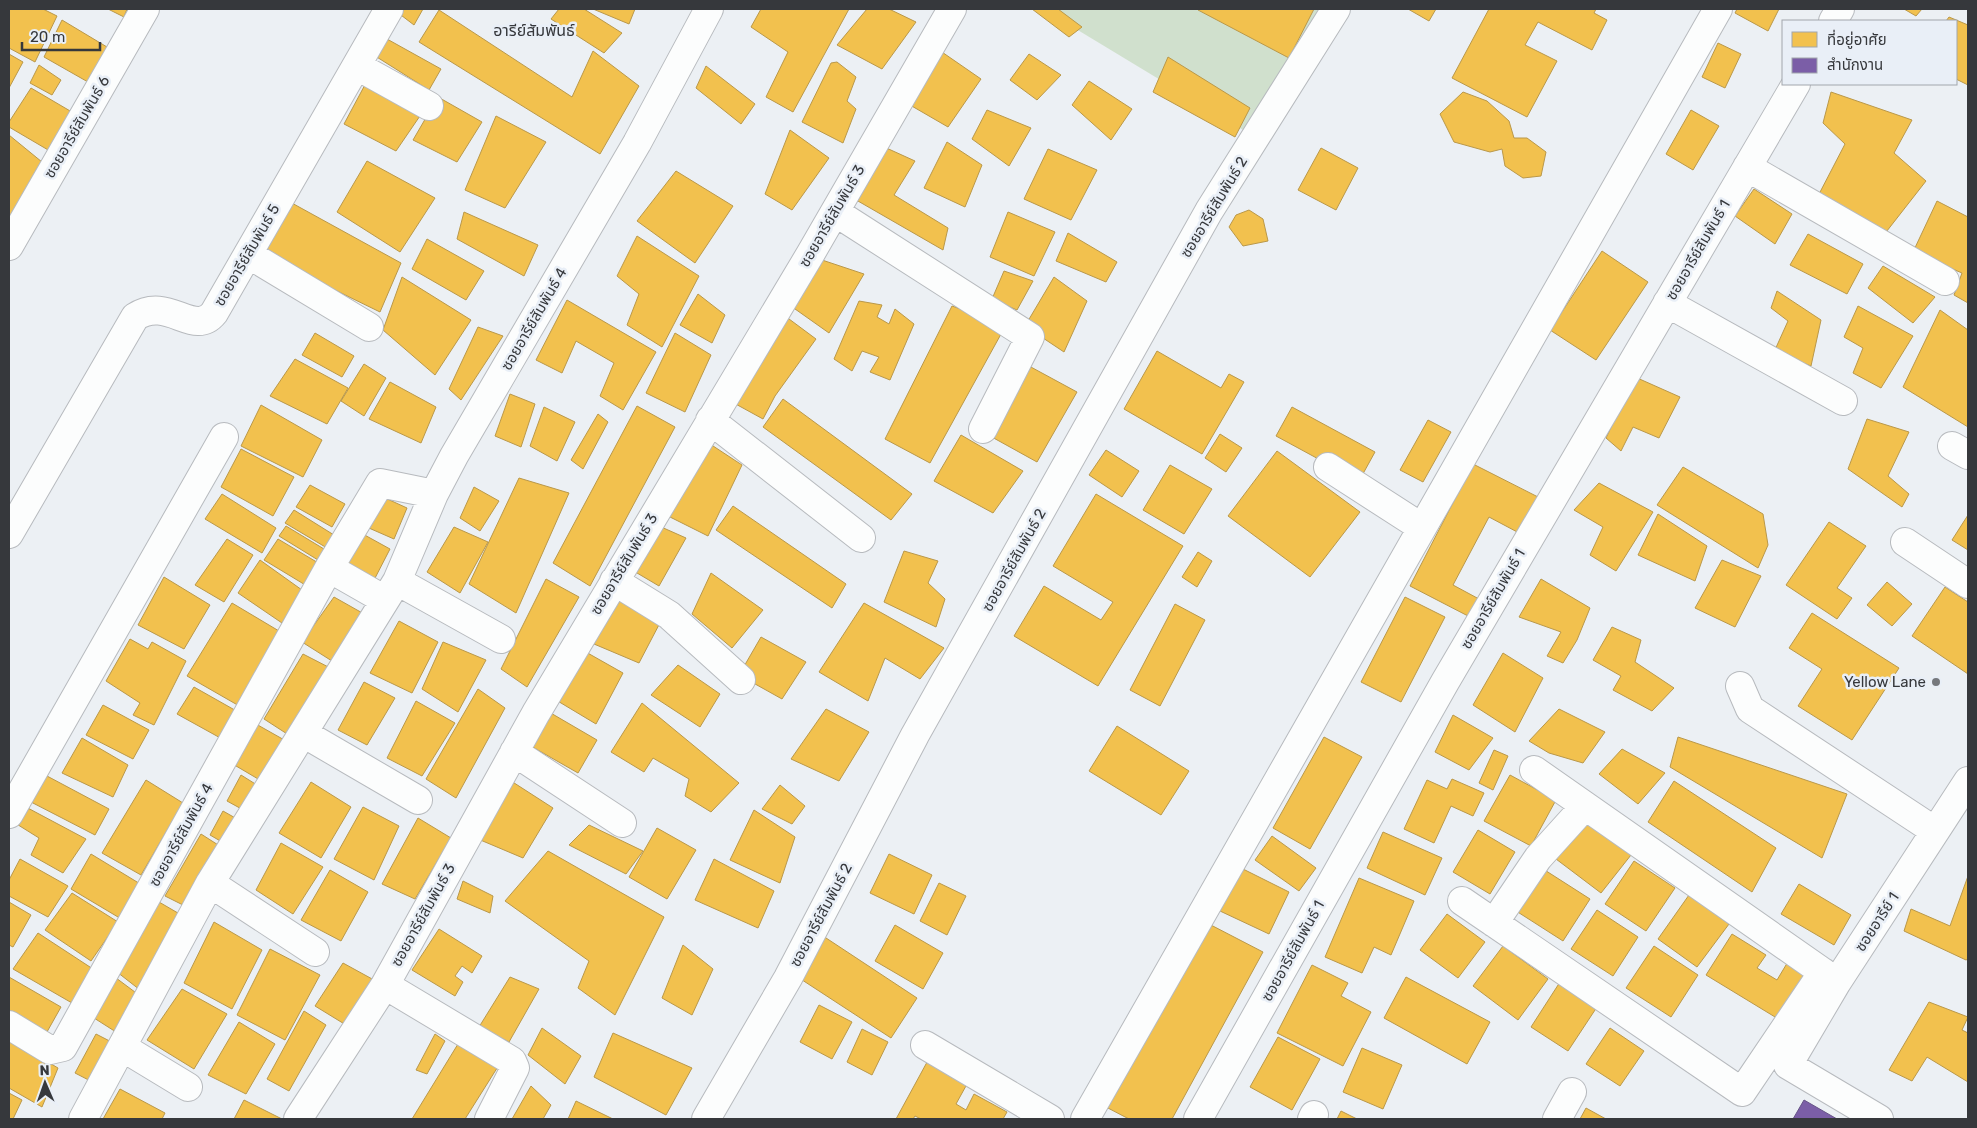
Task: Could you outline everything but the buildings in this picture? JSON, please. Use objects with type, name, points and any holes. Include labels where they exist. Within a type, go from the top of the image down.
[{"type":"street","name":"ซอยอารีย์สัมพันธ์ 6","points":[[9,246],[145,9]]},
{"type":"street","name":"ซอยอารีย์สัมพันธ์ 5","points":[[9,534],[135,317],[146,310],[160,309],[200,322],[209,320],[389,9]]},
{"type":"street","name":"ซอยอารีย์สัมพันธ์ 4","points":[[9,1025],[50,1050],[63,1047],[329,568],[380,483],[434,494],[637,143],[709,9]]},
{"type":"street","name":"ซอยอารีย์สัมพันธ์ 3","points":[[298,1119],[385,984],[514,752],[835,212],[952,9]]},
{"type":"street","name":"ซอยอารีย์สัมพันธ์ 2","points":[[706,1119],[788,978],[915,735],[1209,211],[1336,9]]},
{"type":"street","points":[[1085,1119],[1718,9]]},
{"type":"street","points":[[1834,20],[1840,9]]},
{"type":"street","points":[[357,66],[428,106]]},
{"type":"street","name":"ซอยอารีย์สัมพันธ์ 1","points":[[1198,1119],[1445,682],[1795,85]]},
{"type":"street","points":[[1747,167],[1945,281]]},
{"type":"street","points":[[835,212],[1030,337],[983,429]]},
{"type":"street","points":[[248,254],[369,327]]},
{"type":"street","points":[[1668,303],[1843,401]]},
{"type":"street","points":[[710,420],[860,538]]},
{"type":"street","points":[[9,814],[224,437]]},
{"type":"street","points":[[1328,467],[1421,527]]},
{"type":"street","points":[[83,1119],[210,883],[391,590],[434,494]]},
{"type":"street","points":[[1905,542],[1968,584]]},
{"type":"street","points":[[329,568],[391,590],[501,639]]},
{"type":"street","points":[[614,581],[669,615],[741,680]]},
{"type":"street","points":[[1740,686],[1750,709],[1935,831]]},
{"type":"street","points":[[303,733],[418,800]]},
{"type":"street","points":[[514,752],[622,823]]},
{"type":"street","points":[[1534,770],[1830,977]]},
{"type":"street","name":"ซอยอารีย์ 1","points":[[1879,1119],[1788,1065],[1809,1010],[1830,977],[1967,786]]},
{"type":"street","points":[[1494,923],[1538,858],[1585,806]]},
{"type":"street","points":[[210,883],[315,952]]},
{"type":"street","points":[[1462,901],[1742,1092],[1809,1010]]},
{"type":"street","points":[[385,984],[512,1061],[515,1068],[489,1119]]},
{"type":"street","points":[[925,1045],[1050,1119]]},
{"type":"street","points":[[122,1047],[188,1087]]},
{"type":"street","points":[[1557,1119],[1572,1092]]},
{"type":"green space","points":[[1043,9],[1325,9],[1243,130]]},
{"type":"place","name":"Yellow Lane","points":[[1936,682]]},
{"type":"district","name":"อารีย์สัมพันธ์","points":[[534,30]]}]
